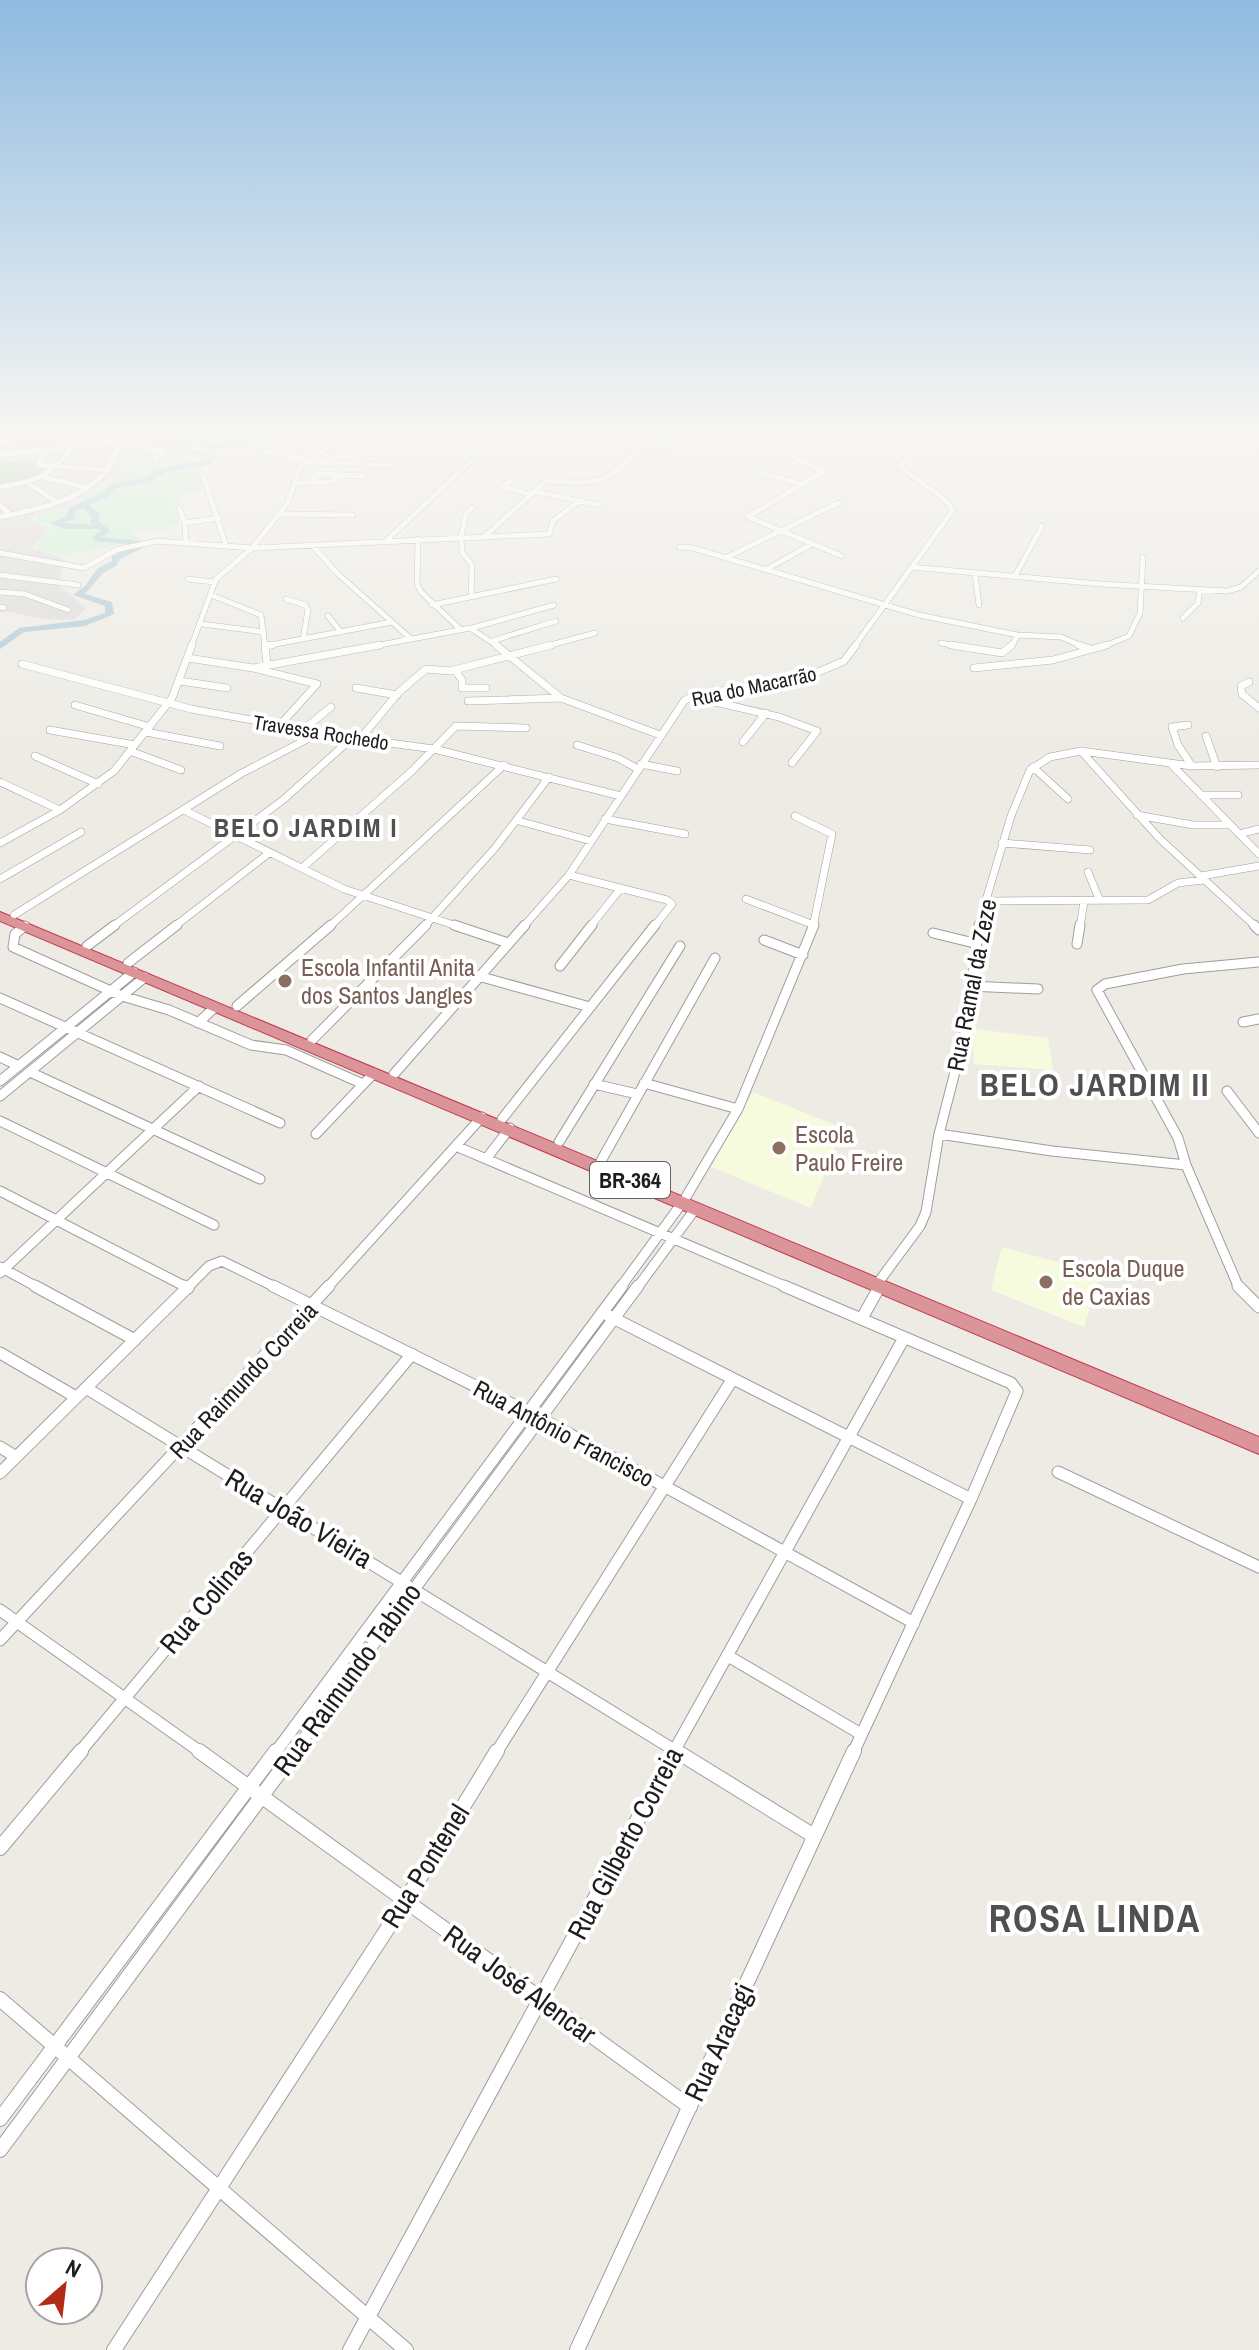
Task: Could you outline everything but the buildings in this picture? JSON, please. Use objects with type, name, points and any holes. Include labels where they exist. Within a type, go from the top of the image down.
[{"type":"highway","name":"BR-364","points":[[10,916],[87,946],[136,971]]},
{"type":"highway","name":"BR-364","points":[[10,916],[136,971],[237,1006],[254,1019],[368,1079],[559,1142],[688,1202]]},
{"type":"highway","name":"BR-364","points":[[185,990],[214,1008],[312,1040],[394,1074],[1259,1446]]},
{"type":"highway","name":"BR-364","points":[[880,1283],[1259,1437]]},
{"type":"street","points":[[186,538],[186,543]]},
{"type":"street","points":[[224,538],[226,546]]},
{"type":"street","points":[[0,843],[60,810],[98,784],[133,748],[169,704],[202,624],[214,582],[260,538]]},
{"type":"street","points":[[368,541],[370,538]]},
{"type":"street","points":[[0,553],[86,568],[112,552],[146,543],[252,548],[447,538]]},
{"type":"street","points":[[461,538],[462,552],[472,567],[471,597]]},
{"type":"street","points":[[725,558],[766,538]]},
{"type":"street","points":[[794,538],[842,556]]},
{"type":"street","name":"Rua do Macarrão","points":[[394,1074],[569,875],[684,701],[690,697],[837,666],[844,661],[932,538]]},
{"type":"street","points":[[1015,576],[1036,538]]},
{"type":"street","points":[[418,539],[417,584],[432,605],[465,628],[492,641],[561,698],[660,735]]},
{"type":"street","points":[[765,570],[812,544]]},
{"type":"street","points":[[312,545],[338,574],[410,638]]},
{"type":"street","points":[[679,547],[933,619],[1018,635],[1065,638],[1090,649]]},
{"type":"street","points":[[974,668],[1040,664],[1132,633],[1140,613],[1143,557]]},
{"type":"street","points":[[911,567],[1141,586],[1233,590],[1259,571]]},
{"type":"street","points":[[975,574],[974,590],[979,605]]},
{"type":"street","points":[[0,575],[78,585]]},
{"type":"street","points":[[188,579],[214,582]]},
{"type":"street","points":[[432,605],[556,579]]},
{"type":"street","points":[[1183,618],[1198,603],[1200,589]]},
{"type":"street","points":[[3,591],[68,610]]},
{"type":"street","points":[[211,595],[261,615],[267,665]]},
{"type":"street","points":[[286,599],[305,605],[308,610],[303,639]]},
{"type":"street","points":[[253,668],[465,628],[554,605]]},
{"type":"street","points":[[328,616],[341,632]]},
{"type":"street","points":[[492,641],[556,621]]},
{"type":"street","points":[[265,646],[392,622]]},
{"type":"street","points":[[202,624],[264,632]]},
{"type":"street","points":[[87,946],[283,800],[356,739],[426,669],[455,670],[591,634]]},
{"type":"street","points":[[941,643],[1002,653],[1010,648],[1018,635]]},
{"type":"street","points":[[188,658],[253,668],[317,684],[280,725]]},
{"type":"street","name":"Travessa Rochedo","points":[[22,664],[169,704],[319,733],[434,749],[621,796]]},
{"type":"street","points":[[455,670],[462,680],[462,688],[486,688]]},
{"type":"street","points":[[180,681],[227,688]]},
{"type":"street","points":[[1249,682],[1241,686],[1242,694],[1259,708]]},
{"type":"street","points":[[356,688],[397,695]]},
{"type":"street","points":[[690,697],[766,713],[817,731],[792,763]]},
{"type":"street","points":[[468,701],[561,698]]},
{"type":"street","name":"Travessa Rochedo","points":[[75,705],[148,730],[220,746]]},
{"type":"street","points":[[304,729],[331,707]]},
{"type":"street","points":[[743,742],[766,713]]},
{"type":"street","points":[[302,868],[458,725],[526,728]]},
{"type":"street","points":[[1188,725],[1172,727],[1178,745],[1192,766]]},
{"type":"street","points":[[50,730],[133,748],[181,770]]},
{"type":"street","points":[[316,1134],[368,1079],[286,1050],[251,1045],[122,996],[13,947],[15,934],[10,916],[242,773],[319,733]]},
{"type":"street","points":[[1206,736],[1217,767]]},
{"type":"street","points":[[577,745],[640,767],[677,771]]},
{"type":"street","points":[[1068,799],[1033,767],[1050,757],[1081,751],[1192,766],[1259,765]]},
{"type":"street","points":[[1081,751],[1137,815],[1258,928]]},
{"type":"street","points":[[35,756],[98,784]]},
{"type":"street","points":[[1171,764],[1259,854]]},
{"type":"street","points":[[237,1006],[366,895],[504,765]]},
{"type":"street","name":"Rua Ramal da Zeze","points":[[862,1318],[880,1283],[923,1220],[939,1134],[963,1048],[974,943],[1002,843],[1018,796],[1033,767]]},
{"type":"street","points":[[312,1040],[434,917],[519,821],[549,777]]},
{"type":"street","points":[[0,782],[60,810]]},
{"type":"street","points":[[1201,795],[1238,795]]},
{"type":"street","points":[[184,810],[344,889],[508,943]]},
{"type":"street","points":[[1137,815],[1193,825],[1230,825]]},
{"type":"street","points":[[688,1202],[738,1109],[814,925],[832,835],[828,830],[795,816]]},
{"type":"street","points":[[605,819],[685,834]]},
{"type":"street","points":[[519,821],[591,841]]},
{"type":"street","points":[[1239,834],[1259,829]]},
{"type":"street","points":[[0,879],[81,832]]},
{"type":"street","points":[[1002,843],[1090,850]]},
{"type":"street","points":[[0,1081],[136,971],[269,853]]},
{"type":"street","points":[[986,901],[1148,900],[1178,883],[1259,866]]},
{"type":"street","points":[[1088,872],[1100,901]]},
{"type":"street","points":[[486,1159],[506,1124],[590,1007],[672,903],[569,875]]},
{"type":"street","points":[[560,966],[621,888]]},
{"type":"street","points":[[746,899],[814,925]]},
{"type":"street","points":[[1077,944],[1084,901]]},
{"type":"street","points":[[933,933],[974,943]]},
{"type":"street","points":[[764,940],[803,955]]},
{"type":"street","points":[[559,1142],[680,946]]},
{"type":"street","points":[[601,1161],[715,958]]},
{"type":"street","points":[[1259,962],[1201,966],[1105,984],[1098,988],[1178,1138],[1186,1165],[1239,1288],[1259,1307]]},
{"type":"street","points":[[0,1096],[122,996],[136,971]]},
{"type":"street","points":[[478,976],[590,1007]]},
{"type":"street","points":[[969,986],[1038,989]]},
{"type":"street","points":[[0,998],[280,1123]]},
{"type":"street","points":[[198,1023],[214,1008]]},
{"type":"street","points":[[1243,1022],[1259,1019]]},
{"type":"street","points":[[0,1057],[19,1066]]},
{"type":"street","points":[[30,1072],[260,1179]]},
{"type":"street","points":[[644,1083],[738,1109]]},
{"type":"street","points":[[594,1084],[637,1094]]},
{"type":"street","points":[[135,1340],[1,1270],[199,1086]]},
{"type":"street","points":[[1227,1091],[1259,1133]]},
{"type":"street","name":"Rua Raimundo Correia","points":[[0,1640],[182,1447],[458,1147],[482,1117]]},
{"type":"street","points":[[0,1121],[214,1225]]},
{"type":"street","points":[[939,1134],[1052,1151],[1186,1165]]},
{"type":"street","points":[[458,1147],[904,1338]]},
{"type":"street","points":[[0,1191],[188,1288],[0,1473]]},
{"type":"street","name":"Rua Raimundo Tabino","points":[[608,1316],[661,1232],[688,1202]]},
{"type":"street","name":"Rua Raimundo Tabino","points":[[0,2150],[261,1795],[482,1486],[608,1316],[674,1238],[688,1202]]},
{"type":"street","name":"Rua Antônio Francisco","points":[[188,1288],[209,1266],[217,1262],[229,1263],[535,1415],[914,1623]]},
{"type":"street","points":[[608,1316],[971,1499]]},
{"type":"street","name":"Rua Gilberto Correia","points":[[350,2350],[675,1750],[904,1338]]},
{"type":"street","name":"Rua Aracagi","points":[[577,2350],[971,1499],[1016,1389],[1011,1383],[904,1338]]},
{"type":"street","name":"Rua João Vieira","points":[[0,1353],[81,1392],[182,1447],[814,1836]]},
{"type":"street","name":"Rua Colinas","points":[[0,1848],[412,1354]]},
{"type":"street","name":"Rua Pontenel","points":[[114,2350],[406,1900],[547,1670],[732,1380]]},
{"type":"street","points":[[0,1447],[16,1457]]},
{"type":"street","points":[[1058,1472],[1259,1567]]},
{"type":"street","name":"Rua Raimundo Tabino","points":[[0,2119],[249,1786],[409,1585]]},
{"type":"street","name":"Rua José Alencar","points":[[0,1610],[249,1786],[690,2107]]},
{"type":"street","points":[[728,1656],[861,1734]]},
{"type":"street","points":[[0,1999],[406,2350]]},
{"type":"street","points":[[89,1999],[103,2009]]},
{"type":"shaded area","points":[[0,538],[42,538],[31,548],[63,558],[59,586],[86,608],[74,620],[43,619],[5,611],[0,613]]},
{"type":"shaded area","points":[[974,1029],[1048,1038],[1053,1070],[973,1064]]},
{"type":"shaded area","name":"Escola Paulo Freire","points":[[753,1092],[843,1128],[811,1208],[711,1167]]},
{"type":"shaded area","name":"Escola Duque de Caxias","points":[[1002,1247],[1101,1274],[1084,1327],[991,1290]]},
{"type":"green space","points":[[45,538],[137,538],[142,541],[61,555],[36,548]]},
{"type":"waterway","points":[[0,646],[22,630],[85,623],[110,614],[109,604],[77,595],[86,590],[100,571],[115,562],[115,558],[139,548],[136,543],[97,538]]},
{"type":"place","name":"Escola Infantil Anita dos Santos Jangles","points":[[285,981]]},
{"type":"place","name":"Escola Paulo Freire","points":[[779,1148]]},
{"type":"place","name":"Escola Duque de Caxias","points":[[1046,1282]]},
{"type":"district","name":"BELO JARDIM I","points":[[306,827]]},
{"type":"district","name":"BELO JARDIM II","points":[[1095,1084]]},
{"type":"district","name":"ROSA LINDA","points":[[1095,1918]]}]
